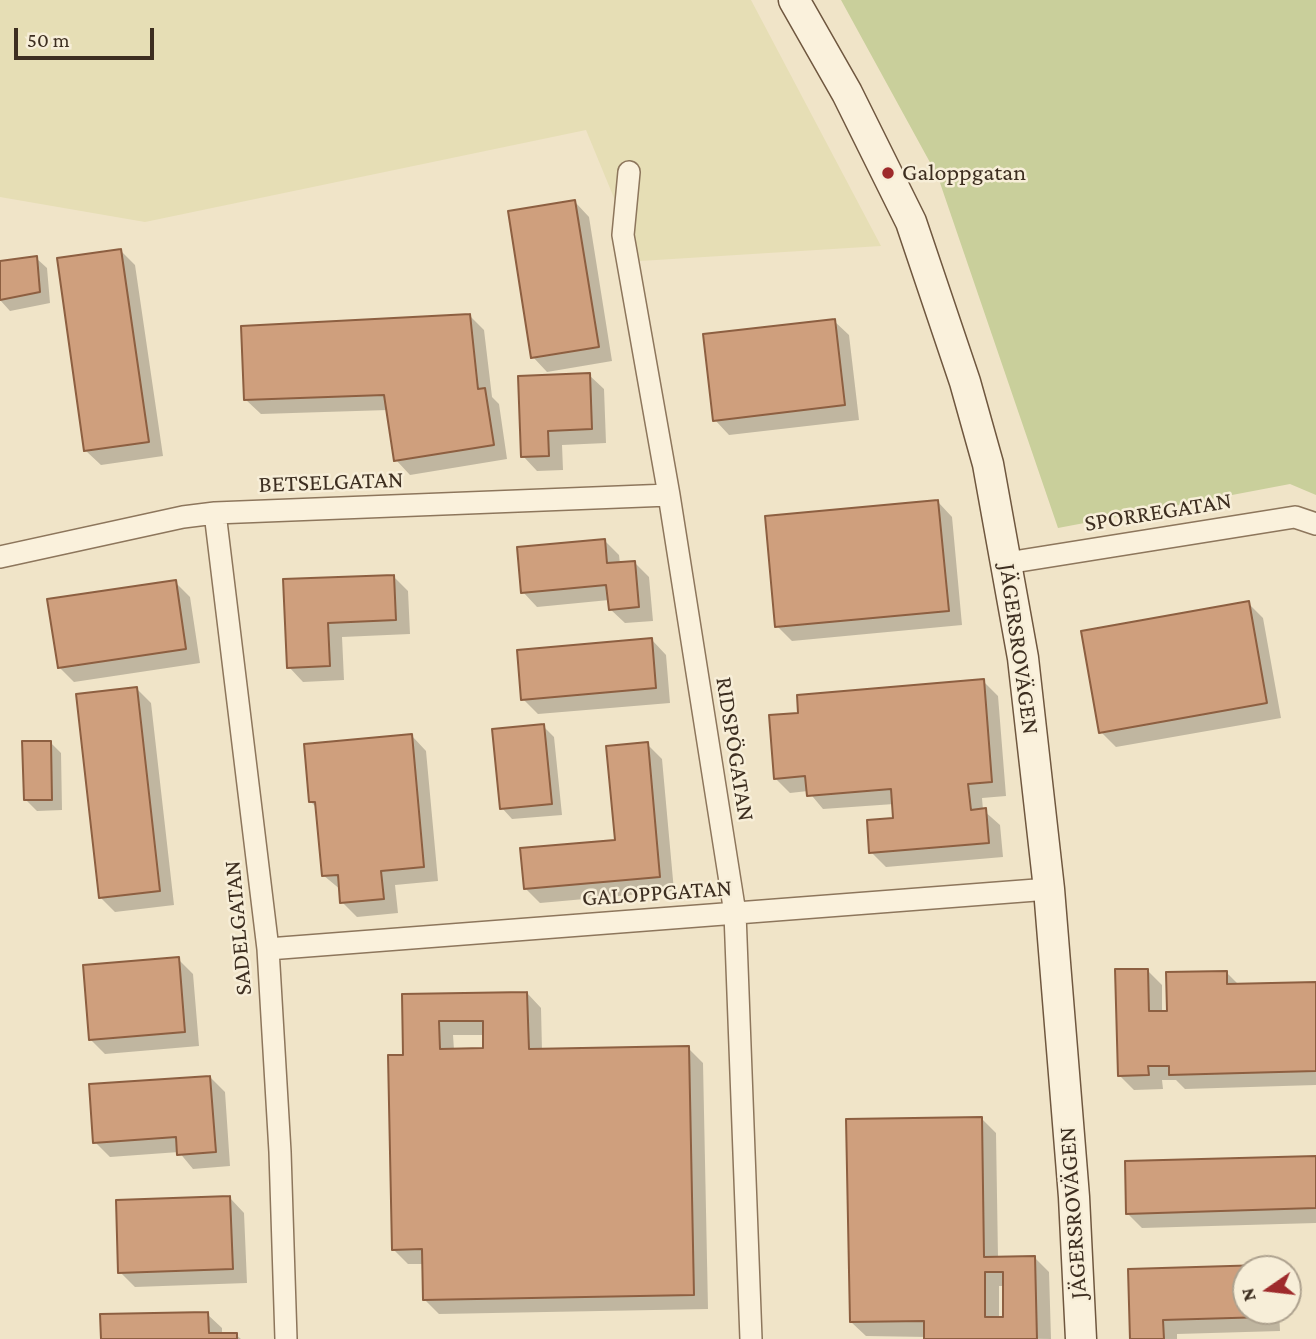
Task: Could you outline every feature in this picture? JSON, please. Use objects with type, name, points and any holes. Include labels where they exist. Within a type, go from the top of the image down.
[{"type":"street","name":"JÄGERSROVÄGEN","points":[[794,0],[847,93],[911,222],[969,394],[988,464],[1023,658],[1049,888],[1074,1197],[1081,1339]]},
{"type":"street","name":"RIDSPÖGATAN","points":[[629,172],[623,235],[669,495],[735,913],[751,1339]]},
{"type":"street","name":"BETSELGATAN","points":[[0,556],[184,517],[215,513],[669,495]]},
{"type":"street","name":"SADELGATAN","points":[[215,513],[268,948],[280,1152],[286,1339]]},
{"type":"street","name":"SPORREGATAN","points":[[1007,563],[1295,517],[1316,524]]},
{"type":"street","name":"GALOPPGATAN","points":[[268,948],[1049,888]]},
{"type":"shaded area","points":[[0,0],[751,0],[881,246],[640,261],[586,130],[145,222],[0,197]]},
{"type":"green space","points":[[841,0],[1316,0],[1316,495],[1290,484],[1058,528],[938,177]]},
{"type":"building","points":[[575,200],[599,347],[531,358],[508,211]]},
{"type":"building","points":[[121,249],[149,442],[84,451],[57,258]]},
{"type":"building","points":[[37,256],[40,292],[0,300],[0,261]]},
{"type":"building","points":[[470,314],[478,389],[485,388],[494,445],[394,461],[384,395],[244,400],[241,326]]},
{"type":"building","points":[[835,319],[845,405],[713,421],[703,334]]},
{"type":"building","points":[[590,373],[592,429],[548,431],[549,456],[521,457],[518,376]]},
{"type":"building","points":[[938,500],[949,611],[775,627],[765,516]]},
{"type":"building","points":[[605,539],[607,563],[635,561],[639,607],[609,610],[606,585],[521,593],[517,547]]},
{"type":"building","points":[[394,575],[396,620],[328,623],[330,666],[287,668],[283,579]]},
{"type":"building","points":[[176,580],[186,649],[58,668],[47,599]]},
{"type":"building","points":[[1249,601],[1267,703],[1099,733],[1081,631]]},
{"type":"building","points":[[652,638],[656,688],[521,700],[517,650]]},
{"type":"building","points":[[984,679],[992,782],[968,784],[971,810],[986,808],[989,843],[869,853],[867,820],[893,818],[891,789],[807,796],[805,776],[774,779],[769,715],[798,713],[797,695]]},
{"type":"building","points":[[137,687],[160,891],[99,898],[76,694]]},
{"type":"building","points":[[544,724],[552,804],[500,809],[492,729]]},
{"type":"building","points":[[412,734],[424,867],[381,871],[384,899],[340,903],[338,875],[322,876],[315,802],[309,802],[304,744]]},
{"type":"building","points":[[22,741],[51,741],[52,800],[24,800]]},
{"type":"building","points":[[648,742],[660,877],[524,889],[520,848],[615,840],[606,746]]},
{"type":"building","points":[[179,957],[185,1032],[89,1040],[83,965]]},
{"type":"building","points":[[1115,969],[1148,969],[1149,1011],[1167,1011],[1166,972],[1227,971],[1227,984],[1316,982],[1316,1071],[1169,1075],[1169,1066],[1148,1066],[1149,1075],[1118,1076]]},
{"type":"building","points":[[527,992],[529,1049],[689,1046],[694,1295],[423,1300],[422,1249],[392,1250],[388,1055],[403,1055],[402,994]],"holes":[[[439,1021],[483,1021],[483,1048],[440,1049]]]},
{"type":"building","points":[[210,1076],[216,1152],[177,1155],[176,1137],[93,1143],[89,1084]]},
{"type":"building","points":[[982,1117],[984,1257],[1035,1256],[1037,1339],[924,1339],[924,1321],[850,1322],[846,1119]],"holes":[[[985,1272],[1003,1272],[1003,1317],[985,1317]]]},
{"type":"building","points":[[1316,1156],[1316,1208],[1126,1214],[1125,1161]]},
{"type":"building","points":[[230,1196],[233,1269],[118,1273],[116,1200]]},
{"type":"building","points":[[1232,1266],[1232,1318],[1163,1320],[1164,1339],[1130,1339],[1128,1269]]},
{"type":"building","points":[[208,1312],[209,1333],[237,1333],[237,1339],[101,1339],[100,1314]]},
{"type":"place","name":"Galoppgatan","points":[[888,173]]}]
